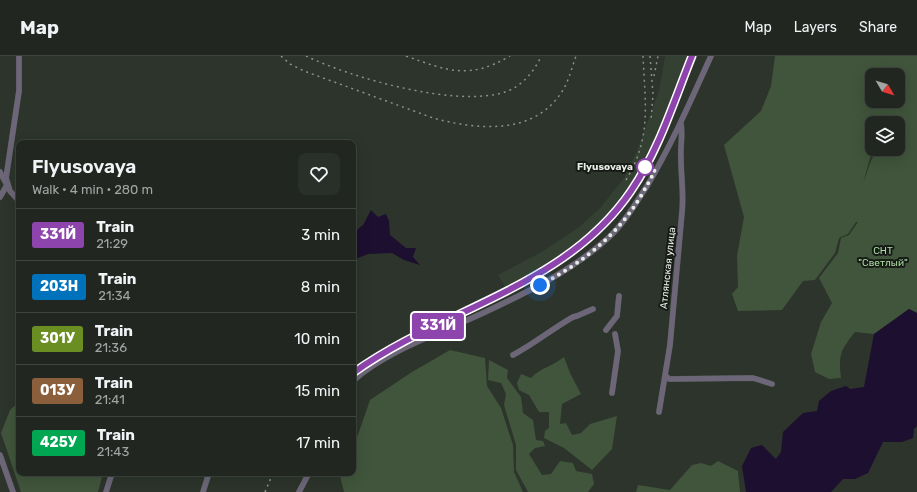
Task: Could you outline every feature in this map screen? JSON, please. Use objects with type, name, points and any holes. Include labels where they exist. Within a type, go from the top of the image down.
[{"type":"street","points":[[0,197],[7,185],[8,160],[19,92],[18,56]]},
{"type":"street","points":[[356,379],[393,355],[551,280],[580,262],[608,238],[631,211],[681,124],[711,56]]},
{"type":"street","name":"Атлянская улица","points":[[659,412],[666,376],[683,198],[680,148],[683,134],[681,124]]},
{"type":"street","points":[[0,172],[10,191],[16,198]]},
{"type":"street","points":[[606,330],[617,316],[619,296]]},
{"type":"street","points":[[513,355],[528,347],[535,340],[573,317],[593,309]]},
{"type":"street","points":[[612,393],[618,351],[615,334]]},
{"type":"street","points":[[666,376],[669,379],[679,380],[704,377],[714,379],[754,378],[772,384]]},
{"type":"street","points":[[0,455],[13,492]]},
{"type":"street","points":[[106,492],[111,476]]},
{"type":"street","points":[[203,492],[208,476]]},
{"type":"street","points":[[299,492],[307,476]]},
{"type":"shaded area","points":[[665,56],[698,56],[655,153],[638,185],[615,217],[592,240],[569,259],[539,278],[509,293],[498,275],[543,251],[578,228],[600,208],[624,178],[636,153],[659,91]]},
{"type":"shaded area","points":[[371,210],[378,217],[386,214],[389,221],[390,235],[406,248],[416,248],[413,257],[420,265],[404,260],[392,253],[368,254],[356,259],[356,231],[363,225]]},
{"type":"shaded area","points":[[909,309],[917,313],[917,426],[914,429],[913,438],[902,442],[883,442],[868,473],[855,479],[843,479],[831,492],[746,492],[742,466],[751,448],[762,445],[776,459],[781,452],[783,432],[803,413],[817,411],[819,401],[831,391],[846,386],[850,389],[864,387],[874,334]]},
{"type":"green space","name":"СНТ \"Светлый\"","points":[[775,56],[917,56],[917,313],[909,309],[874,334],[855,332],[846,343],[840,358],[841,378],[829,379],[815,372],[811,354],[821,322],[832,303],[819,278],[838,253],[841,238],[849,235],[858,222],[856,222],[848,234],[839,238],[835,253],[815,280],[803,281],[782,310],[738,311],[732,294],[738,287],[737,256],[744,217],[724,145],[761,111],[771,86]]},
{"type":"green space","points":[[450,350],[485,358],[487,386],[501,408],[513,445],[514,472],[523,492],[344,492],[340,476],[356,476],[356,440],[370,400],[412,372]]},
{"type":"green space","points":[[564,357],[570,373],[581,394],[562,404],[560,424],[566,423],[572,435],[581,433],[590,424],[617,416],[612,449],[592,470],[564,448],[544,438],[545,431],[549,428],[549,412],[539,412],[529,395],[519,390],[517,383],[521,374],[531,378],[538,372]]},
{"type":"green space","points":[[489,360],[508,370],[507,378],[521,397],[523,413],[533,420],[536,440],[543,441],[545,446],[535,448],[529,454],[542,475],[551,474],[560,461],[573,463],[576,471],[592,474],[594,484],[588,492],[528,492],[516,470],[516,445],[504,405],[506,394],[501,383],[488,380]]},
{"type":"green space","points":[[16,405],[16,476],[102,476],[98,492],[21,492],[1,433],[10,410]]},
{"type":"green space","points":[[718,461],[738,471],[740,492],[636,492],[638,485],[670,490],[692,465],[701,463],[711,466]]},
{"type":"railway","points":[[281,56],[290,64],[304,71],[433,118],[487,127],[504,126],[521,122],[537,115],[551,105],[563,90],[569,78],[576,56]]},
{"type":"railway","points":[[306,56],[326,65],[376,81],[404,88],[460,96],[484,96],[511,90],[527,78],[541,56]]},
{"type":"railway","points":[[406,56],[434,66],[458,71],[470,71],[482,68],[495,64],[510,56]]},
{"type":"railway","points":[[626,180],[640,150],[643,135],[645,120],[643,56]]},
{"type":"railway","points":[[650,56],[653,94],[651,120]]},
{"type":"railway","points":[[654,76],[658,56]]},
{"type":"railway","points":[[356,371],[388,350],[425,330],[501,294],[538,274],[572,251],[604,224],[631,191],[650,159],[692,56]]},
{"type":"railway","points":[[265,492],[272,476]]},
{"type":"train","name":"331Й","points":[[356,371],[396,346],[533,278],[572,253],[599,230],[631,191],[643,172],[661,133],[692,56]]},
{"type":"place","name":"Flyusovaya","points":[[645,167]]},
{"type":"route","points":[[540,285],[580,262],[608,238],[631,211],[655,171],[645,167]]}]
